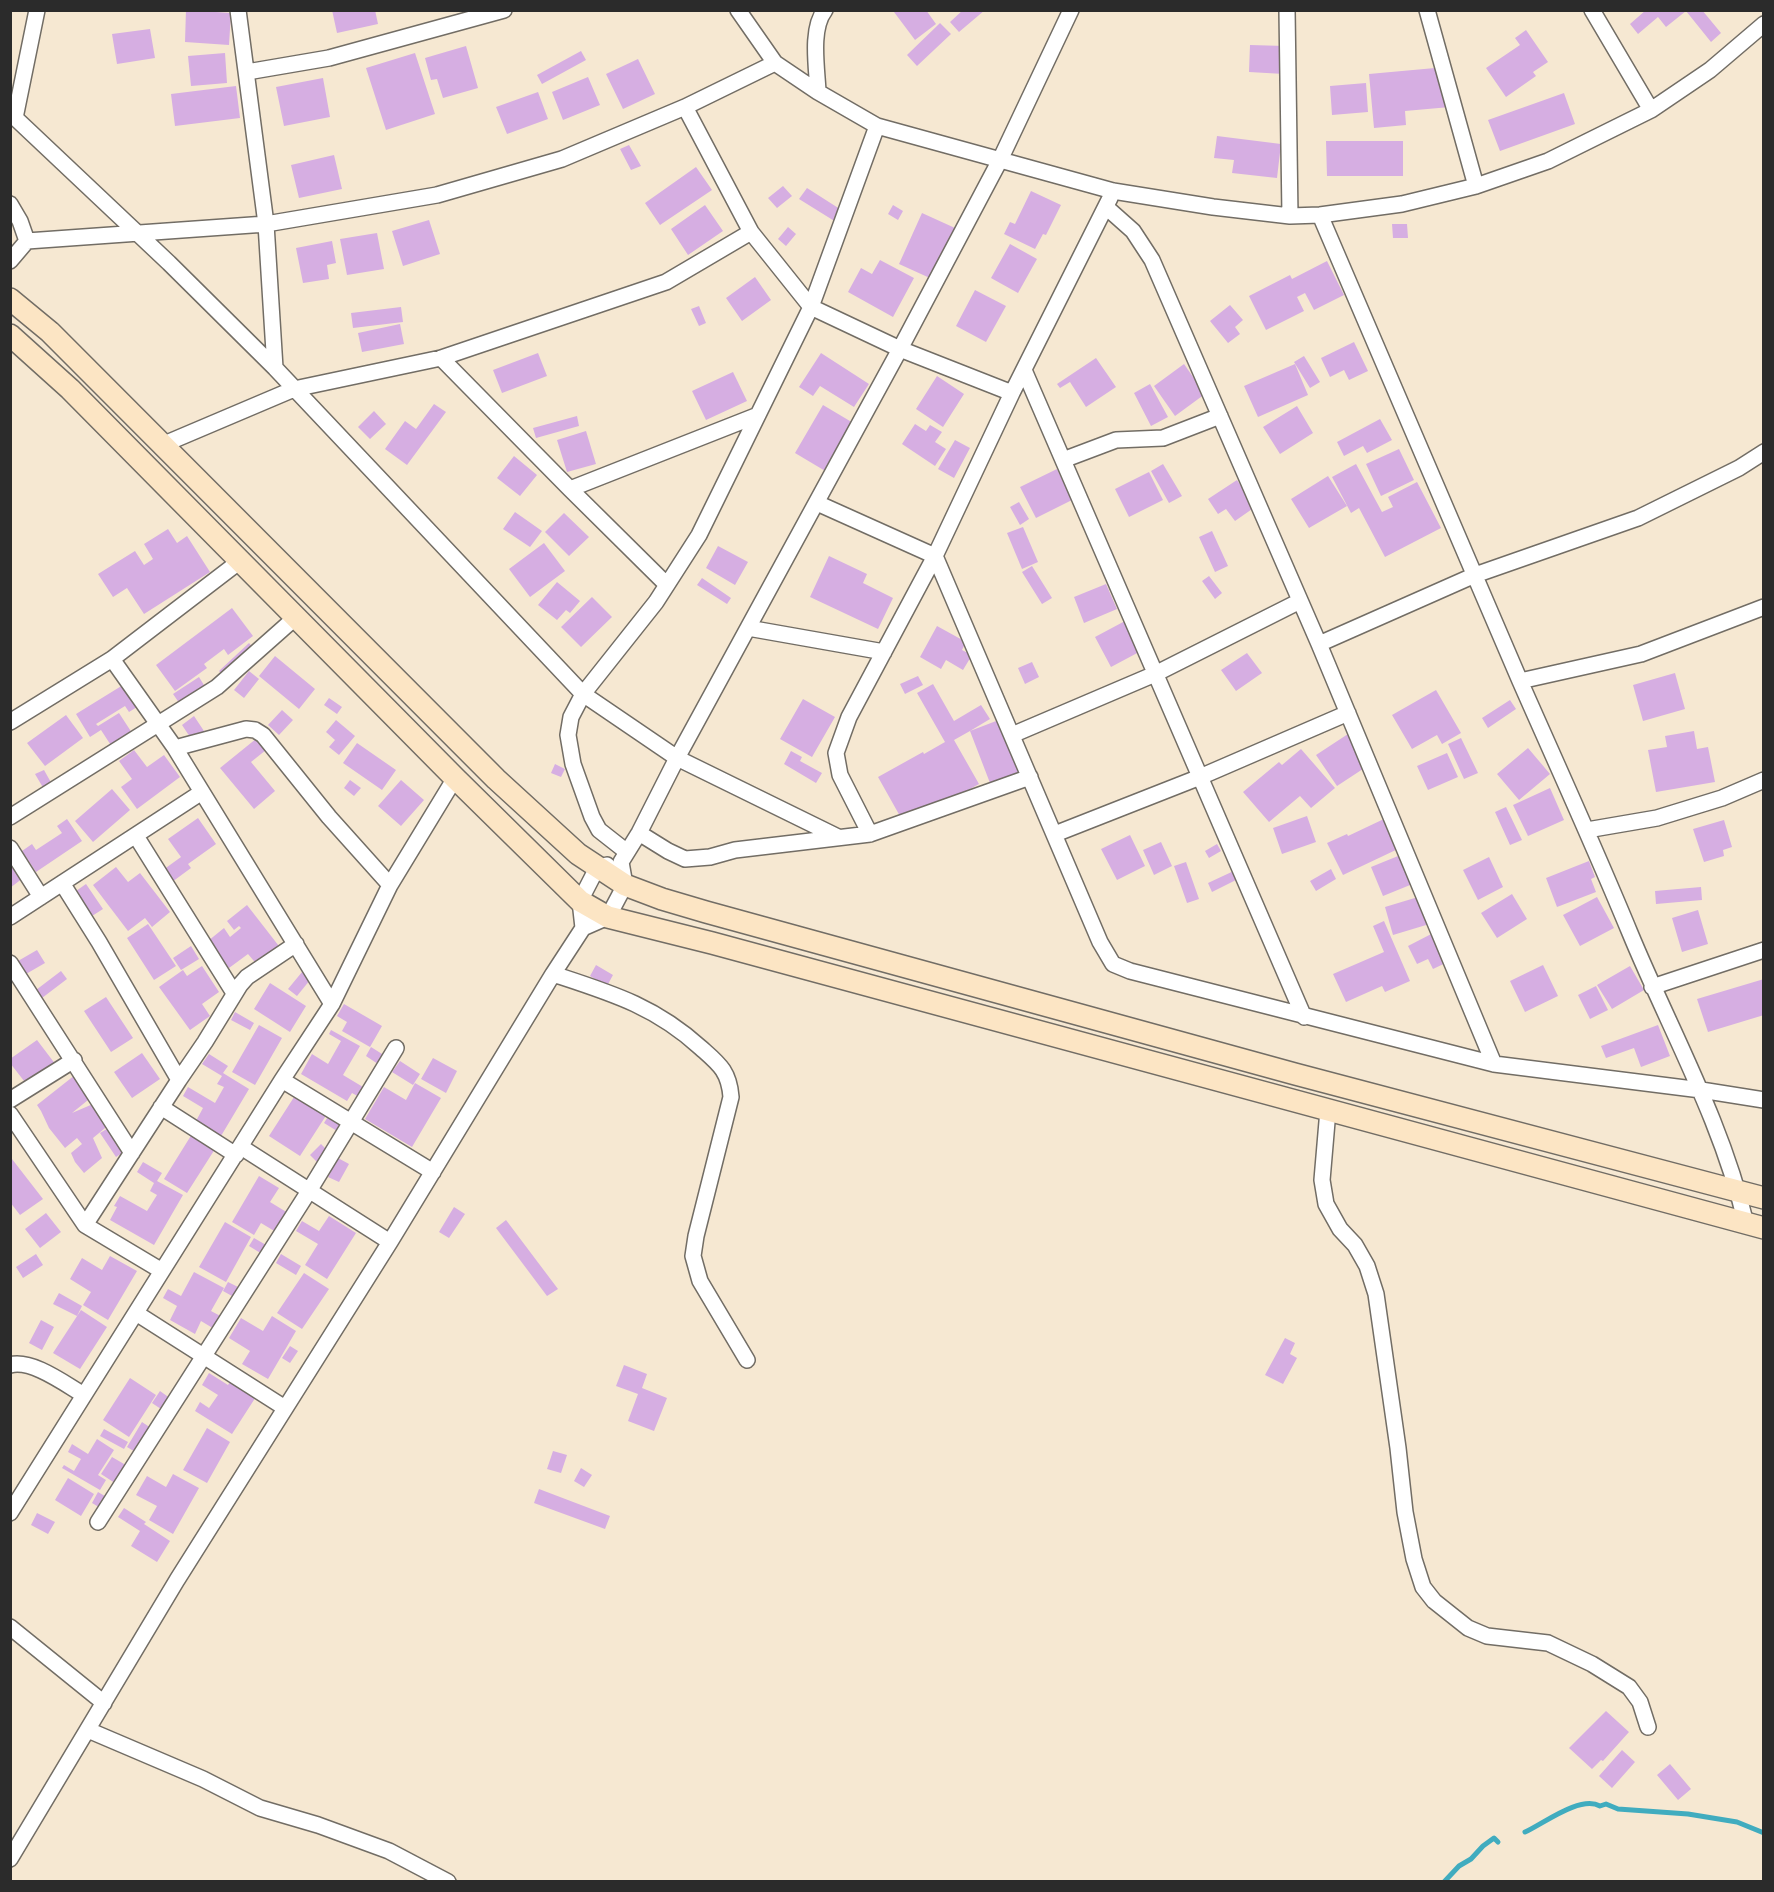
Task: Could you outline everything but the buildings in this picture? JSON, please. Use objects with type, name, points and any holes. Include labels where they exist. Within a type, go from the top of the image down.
[{"type":"main road","points":[[10,299],[50,332],[496,779],[578,854],[625,885],[662,899],[718,915],[1306,1077],[1764,1198]]},
{"type":"main road","points":[[10,335],[70,389],[580,901],[608,918],[712,943],[1755,1226]]},
{"type":"street","points":[[37,10],[13,115],[138,233],[274,368],[583,694],[677,758],[838,837]]},
{"type":"street","points":[[238,10],[267,224],[274,368]]},
{"type":"street","points":[[247,72],[329,58],[504,10]]},
{"type":"street","points":[[738,10],[775,63],[818,92],[877,126],[1113,191],[1213,207],[1290,216],[1320,215],[1402,204],[1476,186],[1548,161],[1651,110],[1710,70],[1764,24]]},
{"type":"street","points":[[818,92],[816,33],[819,18],[825,10]]},
{"type":"street","points":[[10,1859],[183,1570],[390,1242],[553,974],[583,928],[608,918],[625,885],[624,857],[900,350],[1000,160],[1071,10]]},
{"type":"street","points":[[1287,10],[1290,216]]},
{"type":"street","points":[[1427,10],[1476,186]]},
{"type":"street","points":[[1592,10],[1651,110]]},
{"type":"street","points":[[10,261],[27,241],[267,224],[437,195],[562,159],[685,107],[775,63]]},
{"type":"street","points":[[685,107],[751,232],[811,306],[900,350],[1012,393]]},
{"type":"street","points":[[624,857],[599,830],[592,818],[573,764],[568,735],[571,717],[583,694],[667,585],[699,535],[811,306],[877,126]]},
{"type":"street","points":[[870,834],[840,775],[836,753],[849,717],[935,556],[1012,393],[1113,191]]},
{"type":"street","points":[[10,204],[20,221],[27,241]]},
{"type":"street","points":[[1106,207],[1133,231],[1152,260],[1319,644],[1494,1064]]},
{"type":"street","points":[[1320,215],[1520,681],[1587,830],[1652,987],[1701,1090],[1739,1192],[1755,1226]]},
{"type":"street","points":[[162,445],[294,389],[441,358],[666,282],[751,232]]},
{"type":"street","points":[[441,358],[667,585]]},
{"type":"street","points":[[1024,370],[1304,1017]]},
{"type":"street","points":[[570,489],[758,415]]},
{"type":"street","points":[[1063,460],[1116,440],[1163,438],[1220,416]]},
{"type":"street","points":[[1319,644],[1475,575],[1638,518],[1739,468],[1764,452]]},
{"type":"street","points":[[817,503],[935,556],[1100,942],[1113,964],[1130,971],[1304,1017],[1494,1064],[1764,1100]]},
{"type":"street","points":[[10,722],[112,659],[240,561]]},
{"type":"street","points":[[1012,735],[1155,674],[1300,601]]},
{"type":"street","points":[[1520,681],[1641,654],[1764,607]]},
{"type":"street","points":[[10,817],[217,687],[296,617]]},
{"type":"street","points":[[748,628],[884,652]]},
{"type":"street","points":[[112,659],[175,748],[332,1004]]},
{"type":"street","points":[[1054,834],[1200,777],[1348,713]]},
{"type":"street","points":[[175,748],[246,729],[255,730],[263,735],[329,817],[390,885]]},
{"type":"street","points":[[639,833],[685,859],[710,857],[735,850],[870,834],[1030,777]]},
{"type":"street","points":[[10,1514],[332,1004],[390,885],[455,778]]},
{"type":"street","points":[[1587,830],[1657,818],[1722,798],[1764,780]]},
{"type":"street","points":[[10,917],[202,792]]},
{"type":"street","points":[[136,836],[234,993]]},
{"type":"street","points":[[10,848],[41,897]]},
{"type":"street","points":[[583,928],[580,901],[597,868],[624,857]]},
{"type":"street","points":[[62,883],[179,1080]]},
{"type":"street","points":[[85,1225],[205,1042],[234,993],[247,977],[296,944]]},
{"type":"street","points":[[1652,987],[1764,950]]},
{"type":"street","points":[[10,963],[132,1153]]},
{"type":"street","points":[[553,974],[611,993],[650,1010],[679,1028],[725,1070],[730,1084],[731,1097],[693,1256],[700,1281],[747,1360]]},
{"type":"street","points":[[98,1522],[309,1191],[396,1048]]},
{"type":"street","points":[[10,1100],[74,1060]]},
{"type":"street","points":[[282,1080],[433,1172]]},
{"type":"street","points":[[161,1107],[309,1191],[390,1242]]},
{"type":"street","points":[[1328,1110],[1322,1157],[1322,1180],[1326,1204],[1340,1229],[1355,1245],[1366,1266],[1376,1294],[1405,1512],[1414,1559],[1424,1587],[1434,1601],[1468,1628],[1487,1636],[1548,1643],[1592,1664],[1629,1687],[1640,1702],[1648,1727]]},
{"type":"street","points":[[10,1114],[85,1225],[162,1271]]},
{"type":"street","points":[[136,1313],[285,1408]]},
{"type":"street","points":[[10,1365],[16,1363],[31,1365],[84,1395]]},
{"type":"street","points":[[10,1628],[104,1703]]},
{"type":"street","points":[[88,1730],[203,1779],[260,1808],[318,1825],[389,1851],[448,1881]]},
{"type":"waterway","points":[[1525,1832],[1572,1807],[1582,1804],[1600,1806],[1606,1804],[1618,1809],[1688,1814],[1737,1822],[1764,1833]]},
{"type":"waterway","points":[[1444,1882],[1483,1846],[1494,1838],[1498,1842]]}]
